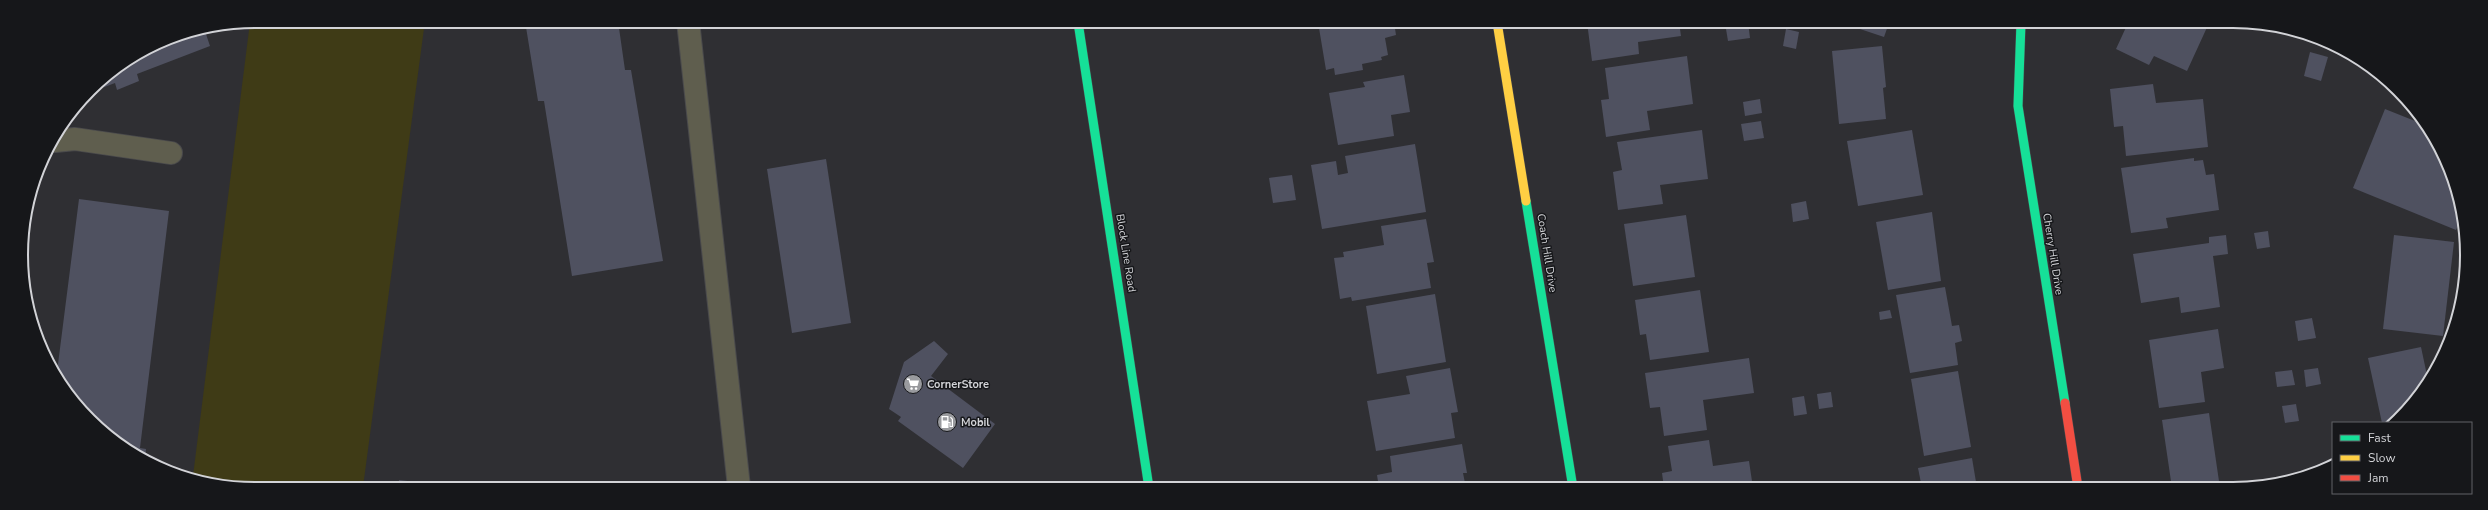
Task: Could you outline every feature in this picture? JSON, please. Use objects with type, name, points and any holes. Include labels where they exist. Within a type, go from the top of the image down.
[{"type":"street","name":"Block Line Road","points":[[1079,28],[1148,482]]},
{"type":"street","name":"Coach Hill Drive","points":[[1499,28],[1572,482]]},
{"type":"street","name":"Cherry Hill Drive","points":[[2021,28],[2018,106],[2077,482]]},
{"type":"lane","points":[[689,28],[738,482]]},
{"type":"lane","points":[[58,141],[75,139],[171,153]]},
{"type":"shaded area","points":[[249,28],[424,28],[364,482],[240,482],[211,478],[193,473]]},
{"type":"building","points":[[526,28],[619,28],[625,70],[631,70],[663,261],[572,276],[544,101],[538,101]]},
{"type":"building","points":[[1319,28],[1395,28],[1396,35],[1385,38],[1388,55],[1381,57],[1382,60],[1362,64],[1363,70],[1335,75],[1334,68],[1326,70]]},
{"type":"building","points":[[1588,28],[1680,28],[1681,36],[1638,42],[1639,54],[1592,61]]},
{"type":"building","points":[[1726,28],[1749,28],[1750,38],[1728,41]]},
{"type":"building","points":[[1857,28],[1887,28],[1884,37]]},
{"type":"building","points":[[2126,28],[2207,28],[2187,71],[2154,56],[2149,65],[2116,49]]},
{"type":"building","points":[[1786,29],[1799,32],[1796,49],[1783,46]]},
{"type":"building","points":[[206,33],[210,46],[137,74],[139,81],[117,90],[115,83],[100,89],[141,58],[168,45]]},
{"type":"building","points":[[1882,46],[1886,87],[1883,88],[1886,119],[1839,124],[1832,51]]},
{"type":"building","points":[[2310,52],[2328,57],[2321,81],[2304,76]]},
{"type":"building","points":[[1687,56],[1693,104],[1647,111],[1650,130],[1606,137],[1601,100],[1609,99],[1605,68]]},
{"type":"building","points":[[1404,75],[1410,112],[1391,115],[1394,136],[1338,145],[1329,93],[1365,87],[1363,82]]},
{"type":"building","points":[[2153,84],[2156,103],[2203,99],[2208,147],[2126,156],[2123,126],[2114,127],[2110,89]]},
{"type":"building","points":[[1760,99],[1762,113],[1745,116],[1743,102]]},
{"type":"building","points":[[2385,109],[2416,122],[2422,129],[2443,168],[2456,211],[2458,225],[2456,230],[2353,188]]},
{"type":"building","points":[[1761,121],[1764,138],[1744,141],[1741,124]]},
{"type":"building","points":[[1702,130],[1708,179],[1660,185],[1663,204],[1618,210],[1613,172],[1622,170],[1617,142]]},
{"type":"building","points":[[1912,130],[1923,195],[1858,206],[1847,141]]},
{"type":"building","points":[[1415,144],[1426,212],[1322,229],[1311,165],[1336,161],[1338,175],[1348,173],[1345,156]]},
{"type":"building","points":[[2194,158],[2194,161],[2203,160],[2206,175],[2214,174],[2219,210],[2166,218],[2168,228],[2131,233],[2121,168]]},
{"type":"building","points":[[826,159],[851,323],[792,333],[767,169]]},
{"type":"building","points":[[1292,175],[1296,200],[1273,203],[1269,178]]},
{"type":"building","points":[[79,199],[169,211],[140,448],[146,449],[146,454],[129,444],[94,416],[66,381],[58,367]]},
{"type":"building","points":[[1806,201],[1809,219],[1793,222],[1791,204]]},
{"type":"building","points":[[1932,212],[1941,281],[1888,290],[1876,222]]},
{"type":"building","points":[[1686,215],[1695,277],[1633,286],[1624,224]]},
{"type":"building","points":[[1426,219],[1434,262],[1427,263],[1431,288],[1352,301],[1351,297],[1340,299],[1334,258],[1344,257],[1343,252],[1384,245],[1381,226]]},
{"type":"building","points":[[2268,231],[2270,247],[2257,249],[2254,233]]},
{"type":"building","points":[[2226,235],[2228,254],[2213,256],[2220,307],[2181,313],[2179,297],[2141,303],[2133,254],[2209,243],[2209,237]]},
{"type":"building","points":[[2394,235],[2454,242],[2443,336],[2383,329]]},
{"type":"building","points":[[1945,287],[1952,326],[1959,325],[1962,341],[1955,343],[1958,365],[1910,373],[1896,295]]},
{"type":"building","points":[[1700,290],[1709,352],[1650,360],[1646,334],[1640,335],[1635,300]]},
{"type":"building","points":[[1435,294],[1446,362],[1377,374],[1366,306]]},
{"type":"building","points":[[1890,310],[1892,318],[1880,320],[1879,312]]},
{"type":"building","points":[[2312,318],[2316,338],[2298,341],[2295,321]]},
{"type":"building","points":[[2218,329],[2224,368],[2201,372],[2205,402],[2159,408],[2149,340]]},
{"type":"building","name":"Mobil","points":[[934,341],[948,354],[931,376],[995,424],[963,468],[898,421],[901,417],[889,409],[904,362]]},
{"type":"building","points":[[2421,347],[2427,373],[2404,405],[2387,422],[2382,422],[2368,358]]},
{"type":"building","points":[[1749,358],[1754,393],[1703,400],[1707,430],[1664,436],[1660,407],[1650,408],[1645,373]]},
{"type":"building","points":[[1450,368],[1458,412],[1451,413],[1455,438],[1376,451],[1367,401],[1410,394],[1406,376]]},
{"type":"building","points":[[2318,368],[2321,384],[2306,387],[2304,370]]},
{"type":"building","points":[[2292,370],[2295,385],[2277,387],[2275,372]]},
{"type":"building","points":[[1958,371],[1971,447],[1924,456],[1911,379]]},
{"type":"building","points":[[1831,392],[1833,407],[1819,409],[1817,394]]},
{"type":"building","points":[[1804,396],[1807,414],[1794,416],[1792,398]]},
{"type":"building","points":[[2296,404],[2299,421],[2285,423],[2282,406]]},
{"type":"building","points":[[2209,413],[2219,482],[2171,482],[2162,420]]},
{"type":"building","points":[[1709,440],[1713,466],[1749,461],[1752,482],[1663,482],[1662,473],[1672,471],[1668,446]]},
{"type":"building","points":[[1462,444],[1467,473],[1463,473],[1465,482],[1378,482],[1377,475],[1392,472],[1390,456]]},
{"type":"building","points":[[1972,458],[1976,482],[1921,482],[1918,468]]},
{"type":"building","points":[[399,480],[416,482],[399,482]]},
{"type":"traffic: fast","points":[[1079,28],[1148,482]]},
{"type":"traffic: fast","points":[[2021,28],[2018,106],[2065,403]]},
{"type":"traffic: fast","points":[[1526,201],[1572,482]]},
{"type":"traffic: slow","points":[[1498,28],[1526,201]]},
{"type":"traffic: jam","points":[[2065,403],[2077,482]]},
{"type":"place","name":"CornerStore","points":[[913,384]]},
{"type":"place","name":"Mobil","points":[[947,422]]}]
